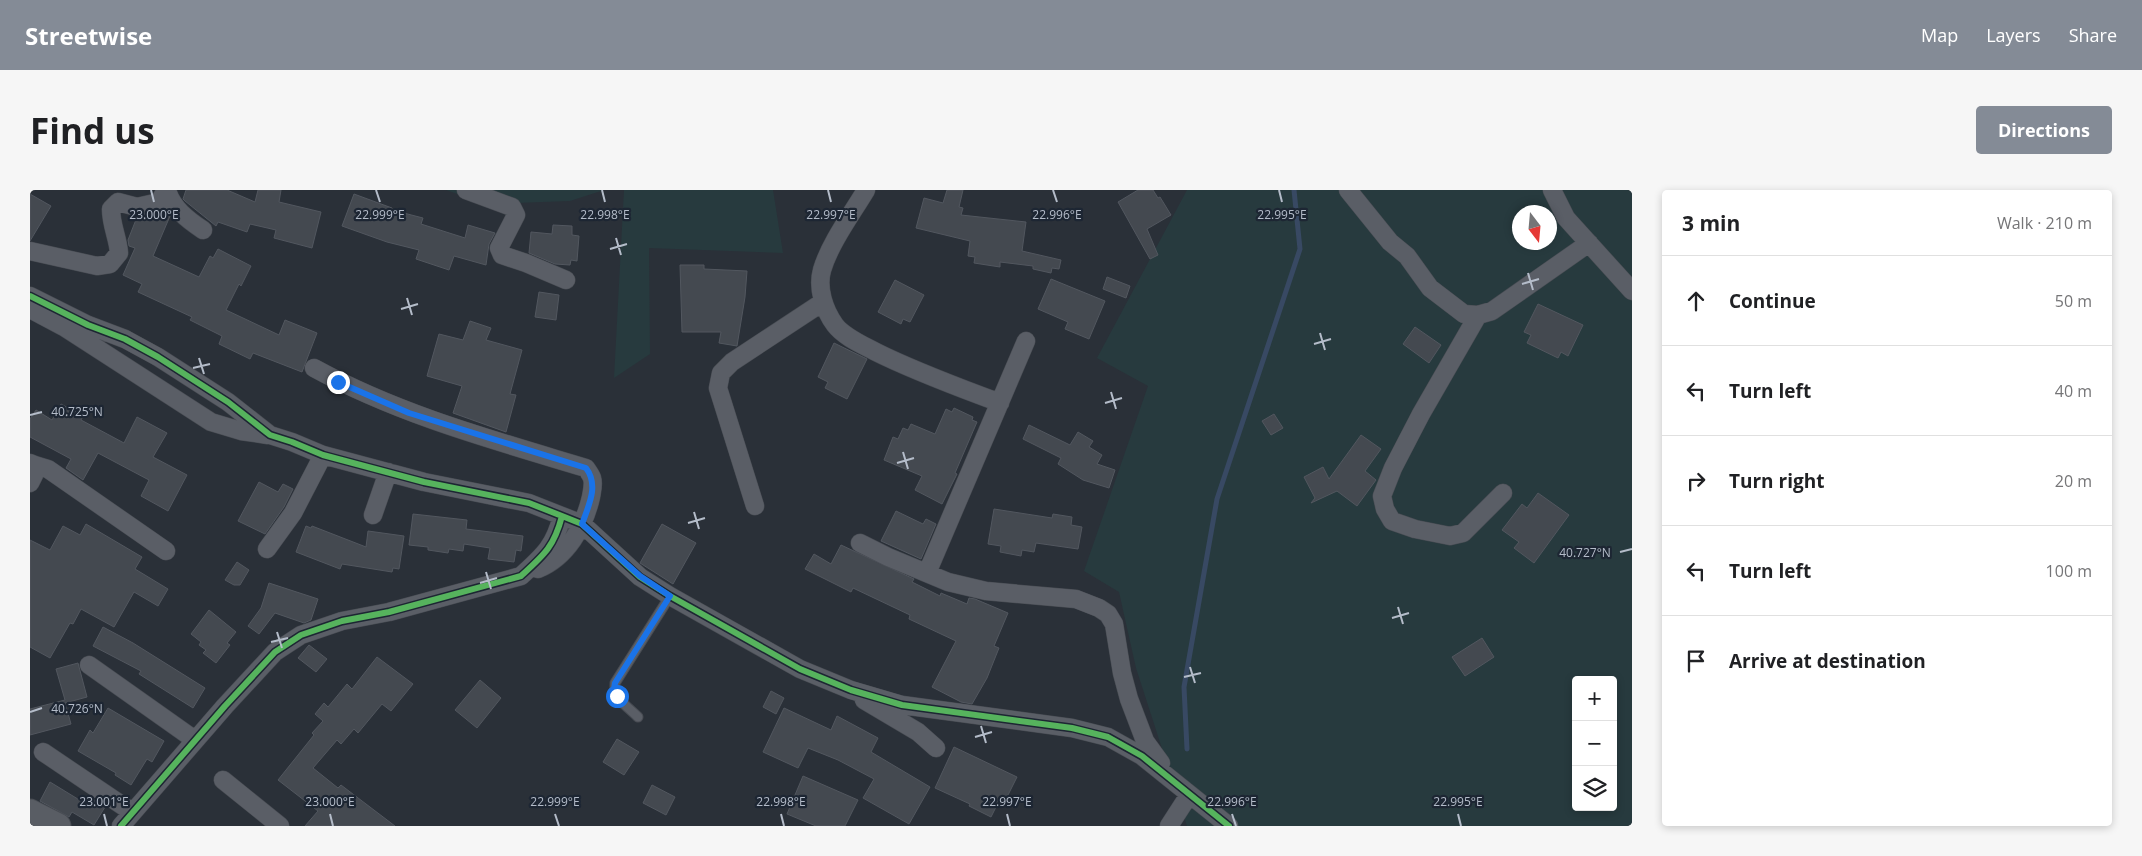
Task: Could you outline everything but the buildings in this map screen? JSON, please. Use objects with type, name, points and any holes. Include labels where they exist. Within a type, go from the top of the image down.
[{"type":"street","points":[[166,190],[176,208],[188,220],[203,230]]},
{"type":"street","points":[[30,251],[97,266],[110,264],[120,253],[111,220],[111,209],[118,202],[137,207],[159,202],[166,190]]},
{"type":"street","points":[[466,190],[512,207],[515,211],[516,214],[499,248],[502,256],[526,263],[566,280]]},
{"type":"street","points":[[866,190],[831,247],[822,272],[823,302],[835,326],[857,342],[917,372],[1000,403]]},
{"type":"street","points":[[1348,190],[1390,242],[1407,256],[1430,288],[1464,314],[1478,316],[1492,311],[1589,243]]},
{"type":"street","points":[[1552,190],[1566,218],[1632,291]]},
{"type":"street","points":[[30,296],[88,325],[125,339],[158,357],[228,402],[270,436]]},
{"type":"street","points":[[755,506],[718,388],[721,373],[732,362],[823,302]]},
{"type":"street","points":[[30,309],[64,327],[211,422],[241,431],[292,442],[323,455],[424,482],[529,503],[582,524],[640,576],[670,596],[800,669],[851,690],[902,705],[1072,728],[1108,736],[1142,756],[1229,826]]},
{"type":"street","points":[[1478,316],[1421,414],[1393,468],[1382,496],[1385,509],[1392,521],[1415,530],[1450,536],[1463,533],[1503,493]]},
{"type":"street","points":[[927,573],[1026,341]]},
{"type":"street","points":[[43,752],[126,819],[276,652],[301,635],[342,621],[389,612],[521,576],[549,565],[567,548],[582,524],[593,487],[592,477],[586,468],[409,413],[338,382],[314,368]]},
{"type":"street","points":[[267,549],[293,513],[323,455]]},
{"type":"street","points":[[30,483],[34,475],[33,464],[48,469],[166,551]]},
{"type":"street","points":[[373,515],[388,472]]},
{"type":"street","points":[[521,576],[537,562],[556,538],[562,516]]},
{"type":"street","points":[[860,543],[948,582],[986,591],[1076,600],[1099,608],[1108,614],[1114,624],[1122,673],[1129,699],[1145,741],[1182,789]]},
{"type":"street","points":[[89,665],[195,740]]},
{"type":"street","points":[[851,690],[880,711],[918,732],[936,748]]},
{"type":"street","points":[[223,780],[280,826]]},
{"type":"street","points":[[1170,826],[1182,789]]},
{"type":"street","points":[[30,812],[58,826]]},
{"type":"lane","points":[[638,716],[617,696],[614,690],[615,683],[670,596]]},
{"type":"green space","points":[[446,190],[604,190],[570,201],[486,204]]},
{"type":"green space","points":[[624,190],[773,190],[783,253],[649,248],[650,354],[614,378]]},
{"type":"green space","points":[[1187,190],[1632,190],[1632,826],[1187,826],[1136,668],[1119,592],[1084,571],[1148,386],[1097,358]]},
{"type":"waterway","points":[[1187,749],[1184,687],[1217,499],[1300,249],[1294,190]]},
{"type":"cycle path","points":[[30,296],[88,325],[125,339],[158,357],[228,402],[270,435],[323,455],[424,482],[529,503],[562,516],[552,543],[521,576],[389,612],[342,621],[301,635],[275,652],[225,706],[121,826]]},
{"type":"cycle path","points":[[562,516],[582,524],[640,577],[670,596],[800,669],[851,690],[902,705],[1072,728],[1108,737],[1142,756],[1229,826]]},
{"type":"route","points":[[338,382],[409,413],[586,468],[592,477],[593,487],[582,524],[640,576],[670,596],[615,683],[614,690],[617,696]]}]
